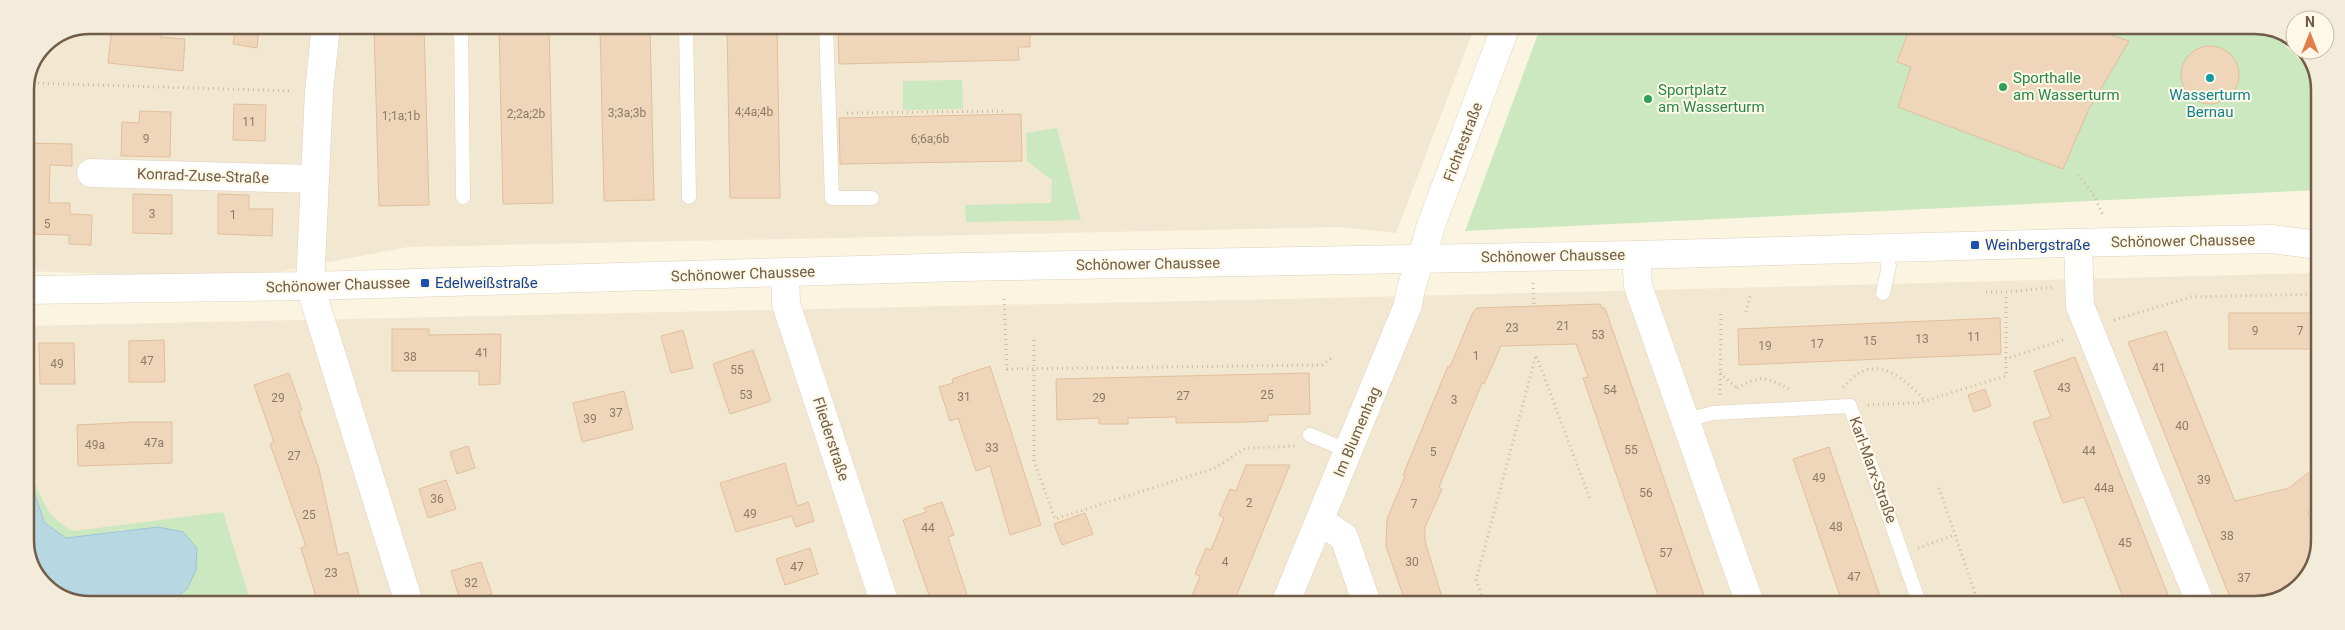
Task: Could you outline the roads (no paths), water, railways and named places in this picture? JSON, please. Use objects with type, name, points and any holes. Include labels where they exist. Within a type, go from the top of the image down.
[{"type":"street","points":[[325,34],[319,92],[310,286],[407,596]]},
{"type":"street","name":"Fichtestraße","points":[[1423,258],[1430,228],[1503,34]]},
{"type":"street","name":"Konrad-Zuse-Straße","points":[[91,173],[314,180]]},
{"type":"street","name":"Schönower Chaussee","points":[[2271,239],[2311,229]]},
{"type":"street","name":"Schönower Chaussee","points":[[34,290],[310,286],[785,273],[2271,239],[2311,243]]},
{"type":"street","points":[[2078,243],[2080,306],[2196,596]]},
{"type":"street","points":[[1636,254],[1638,286],[1687,420],[1747,596]]},
{"type":"street","name":"Im Blumenhag","points":[[1288,596],[1408,305],[1410,292],[1423,258]]},
{"type":"street","name":"Fliederstraße","points":[[785,273],[786,304],[882,596]]},
{"type":"street","points":[[1320,521],[1344,537],[1364,596]]},
{"type":"lane","points":[[461,34],[463,197]]},
{"type":"lane","points":[[686,34],[689,197]]},
{"type":"lane","points":[[826,34],[832,198],[872,198]]},
{"type":"lane","points":[[1882,248],[1889,266],[1883,293]]},
{"type":"lane","name":"Karl-Marx-Straße","points":[[1687,420],[1719,413],[1850,406],[1917,596]]},
{"type":"lane","points":[[1306,440],[1349,451]]},
{"type":"water","points":[[34,492],[45,523],[66,538],[158,527],[183,532],[197,548],[196,570],[187,589],[178,596],[83,596],[62,589],[48,577],[38,562],[34,544]]},
{"type":"place","name":"Wasserturm Bernau","points":[[2210,78]]},
{"type":"place","name":"Sporthalle am Wasserturm","points":[[2003,87]]},
{"type":"place","name":"Sportplatz am Wasserturm","points":[[1648,99]]},
{"type":"place","name":"Weinbergstraße","points":[[1975,245]]},
{"type":"place","name":"Edelweißstraße","points":[[425,283]]}]
